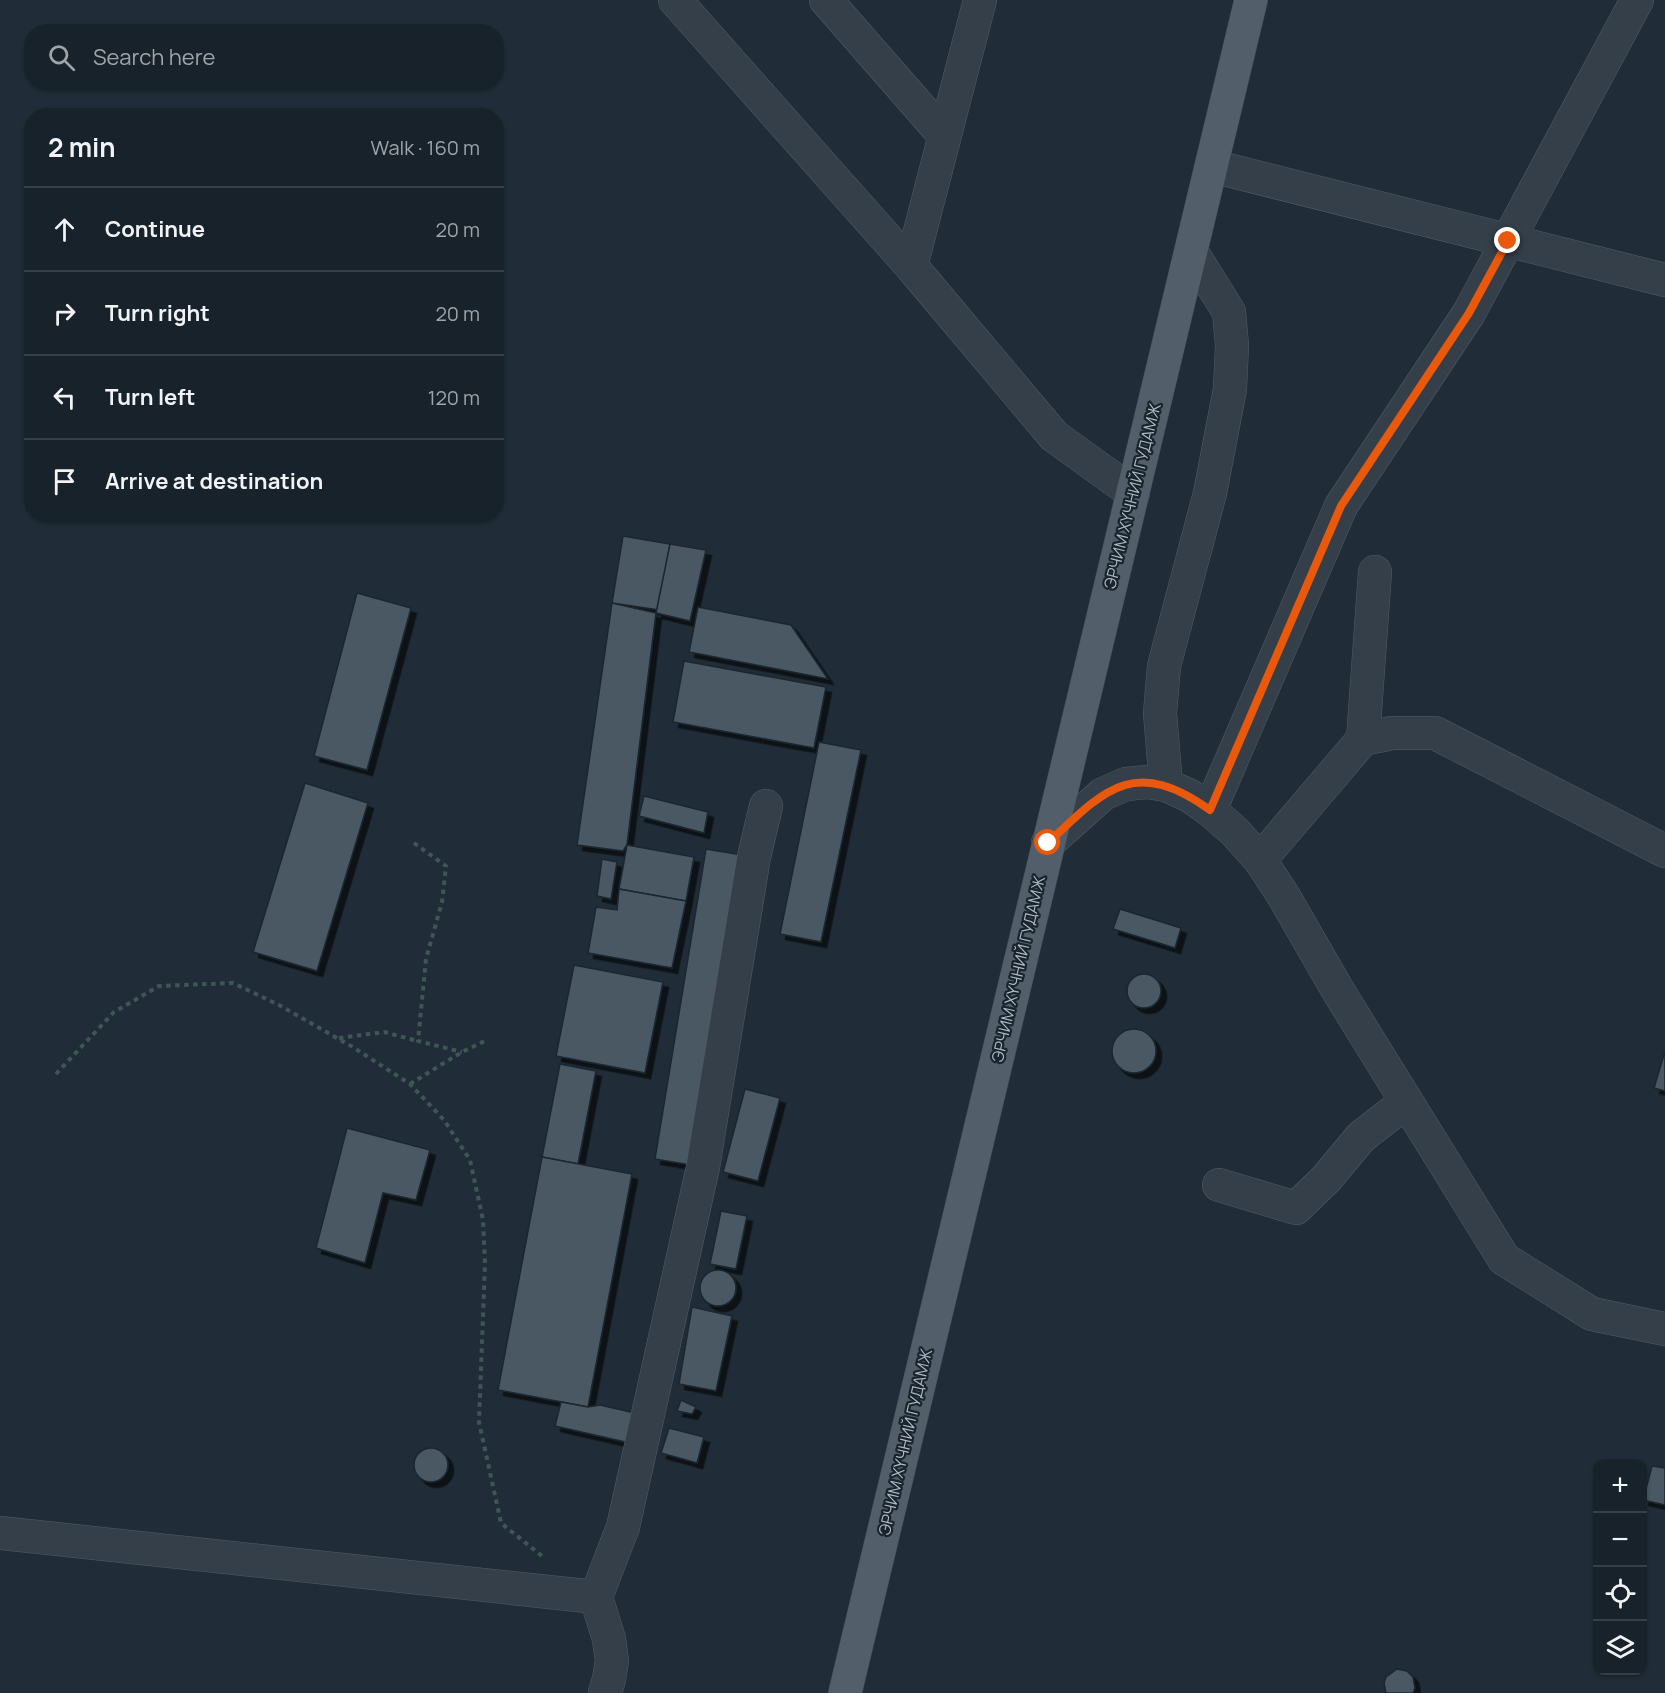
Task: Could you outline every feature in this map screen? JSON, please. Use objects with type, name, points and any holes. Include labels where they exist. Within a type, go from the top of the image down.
[{"type":"main road","name":"ЭРЧИМ ХҮЧНИЙ ГУДАМЖ","points":[[845,1693],[1251,0]]},
{"type":"street","points":[[675,0],[911,266],[1054,436],[1133,493]]},
{"type":"street","points":[[826,0],[943,134]]},
{"type":"street","points":[[911,266],[943,134],[980,0]]},
{"type":"street","points":[[1210,810],[1341,506],[1469,313],[1637,0]]},
{"type":"street","points":[[1212,166],[1665,280]]},
{"type":"street","points":[[1166,785],[1160,713],[1164,666],[1210,493],[1230,389],[1232,345],[1229,312],[1191,250]]},
{"type":"street","points":[[1260,860],[1363,739],[1375,572]]},
{"type":"street","points":[[1363,739],[1392,733],[1434,733],[1665,851]]},
{"type":"street","points":[[1048,843],[1102,794],[1126,784],[1147,782],[1166,785],[1190,796],[1210,810],[1235,832],[1260,860],[1283,895],[1340,994],[1504,1259],[1592,1314],[1665,1329]]},
{"type":"street","points":[[605,1693],[612,1661],[609,1639],[596,1597],[623,1527],[703,1167],[754,857],[766,806]]},
{"type":"street","points":[[1219,1185],[1296,1208],[1326,1179],[1361,1137],[1406,1102]]},
{"type":"street","points":[[0,1533],[596,1597]]},
{"type":"path","points":[[414,843],[446,866],[442,902],[426,959],[418,1041]]},
{"type":"path","points":[[56,1074],[114,1011],[159,986],[233,983],[279,1005],[338,1038],[410,1084],[444,1120],[470,1161],[483,1220],[484,1241],[479,1422],[501,1523],[547,1560]]},
{"type":"path","points":[[338,1038],[384,1032],[462,1052]]},
{"type":"path","points":[[410,1084],[462,1052],[487,1040]]},
{"type":"building","points":[[623,536],[670,544],[659,610],[612,603]]},
{"type":"building","points":[[670,544],[706,550],[690,621],[656,613]]},
{"type":"building","points":[[357,593],[411,608],[367,770],[314,756]]},
{"type":"building","points":[[612,603],[656,613],[627,845],[623,851],[577,845]]},
{"type":"building","points":[[698,607],[791,625],[828,679],[689,652]]},
{"type":"building","points":[[684,661],[826,687],[814,748],[673,722]]},
{"type":"building","points":[[819,742],[861,750],[821,942],[780,934]]},
{"type":"building","points":[[305,783],[368,803],[317,971],[253,952]]},
{"type":"building","points":[[644,796],[708,812],[704,833],[639,816]]},
{"type":"building","points":[[627,845],[694,857],[686,901],[619,889]]},
{"type":"building","points":[[706,849],[754,857],[703,1167],[655,1159]]},
{"type":"building","points":[[602,859],[617,862],[611,899],[597,896]]},
{"type":"building","points":[[619,889],[686,901],[672,968],[588,953],[596,907],[617,910]]},
{"type":"building","points":[[1120,909],[1181,928],[1175,948],[1113,929]]},
{"type":"building","points":[[574,965],[663,982],[645,1073],[556,1056]]},
{"type":"building","points":[[1144,974],[1156,979],[1161,991],[1156,1003],[1144,1008],[1132,1003],[1127,991],[1132,979]]},
{"type":"building","points":[[1134,1029],[1150,1035],[1156,1051],[1150,1067],[1134,1073],[1118,1067],[1112,1051],[1118,1035]]},
{"type":"building","points":[[1665,1051],[1665,1091],[1654,1088]]},
{"type":"building","points":[[560,1064],[596,1071],[578,1164],[542,1157]]},
{"type":"building","points":[[745,1089],[780,1098],[758,1181],[723,1172]]},
{"type":"building","points":[[347,1128],[430,1150],[416,1200],[383,1193],[365,1263],[316,1248]]},
{"type":"building","points":[[542,1157],[632,1174],[588,1407],[498,1390]]},
{"type":"building","points":[[721,1211],[747,1216],[736,1269],[710,1264]]},
{"type":"building","points":[[718,1270],[731,1275],[736,1288],[731,1301],[718,1306],[705,1301],[700,1288],[705,1275]]},
{"type":"building","points":[[692,1307],[732,1316],[716,1391],[679,1384]]},
{"type":"building","points":[[681,1400],[696,1407],[692,1414],[677,1411]]},
{"type":"building","points":[[561,1402],[588,1407],[600,1405],[644,1415],[634,1444],[555,1426]]},
{"type":"building","points":[[669,1428],[704,1437],[697,1463],[661,1453]]},
{"type":"building","points":[[431,1448],[443,1453],[448,1465],[443,1477],[431,1482],[419,1477],[414,1465],[419,1453]]},
{"type":"building","points":[[1652,1466],[1665,1468],[1665,1505],[1647,1501],[1647,1485]]},
{"type":"building","points":[[1397,1669],[1407,1671],[1413,1677],[1415,1688],[1413,1693],[1386,1693],[1384,1683],[1386,1677]]},
{"type":"route","points":[[1048,843],[1102,794],[1126,784],[1147,782],[1166,785],[1190,796],[1210,810],[1341,506],[1469,313],[1508,241]]}]
